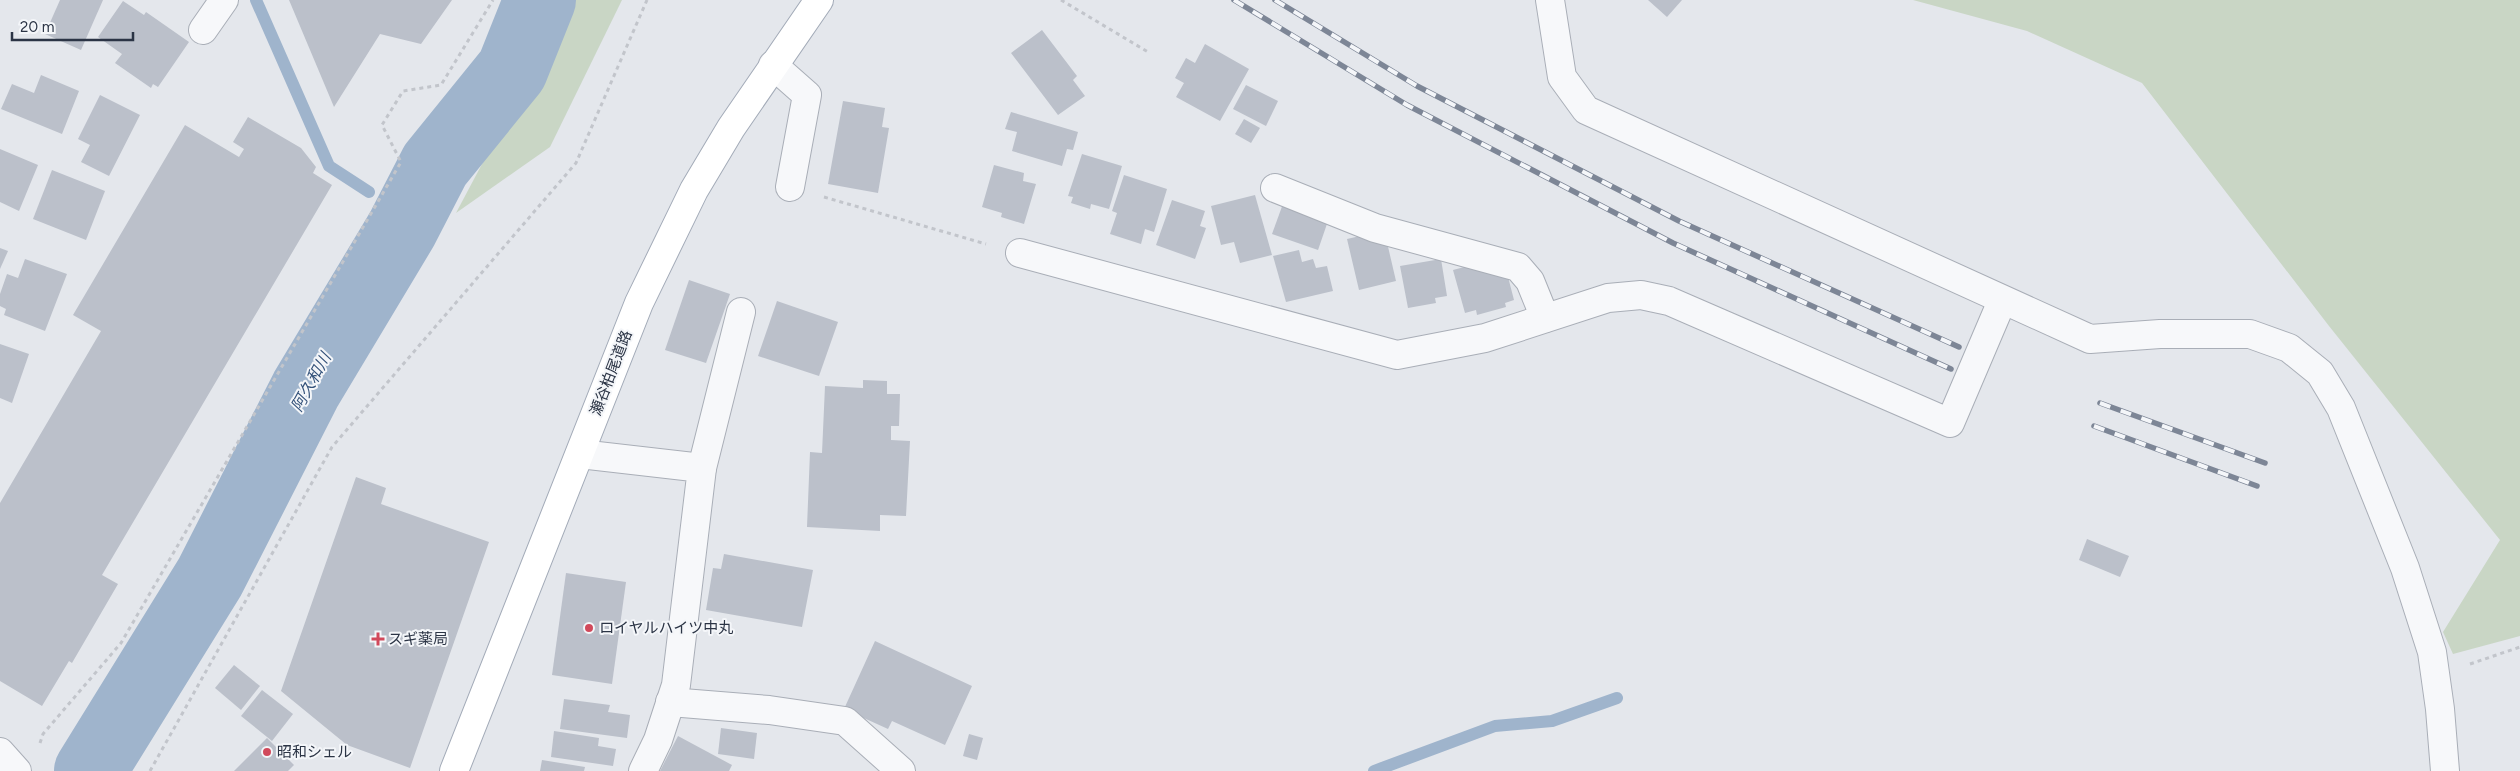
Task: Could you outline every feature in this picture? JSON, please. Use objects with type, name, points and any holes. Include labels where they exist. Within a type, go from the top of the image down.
[{"type":"main road","name":"瀬谷柏尾道路","points":[[454,771],[638,303],[694,190],[731,128],[819,0]]},
{"type":"street","points":[[203,30],[224,0]]},
{"type":"street","points":[[1550,0],[1562,77],[1586,110],[2002,301],[2090,339],[2160,334],[2250,334],[2289,348],[2320,373],[2341,408],[2404,568],[2432,652],[2436,674],[2445,771]]},
{"type":"street","points":[[773,65],[807,95],[790,187]]},
{"type":"street","points":[[1275,188],[1375,228],[1518,267],[1530,281],[1545,318]]},
{"type":"street","points":[[1020,253],[1397,356],[1485,338],[1608,298],[1641,295],[1669,301],[1950,422],[2002,301]]},
{"type":"street","points":[[643,771],[658,740],[676,685],[702,468],[741,312]]},
{"type":"street","points":[[580,454],[702,468]]},
{"type":"street","points":[[670,702],[768,710],[845,721],[901,771]]},
{"type":"street","points":[[0,752],[17,771]]},
{"type":"path","points":[[37,749],[43,734],[121,643],[401,162],[382,125],[403,91],[441,85],[493,0]]},
{"type":"path","points":[[150,771],[332,446],[576,163],[647,0]]},
{"type":"path","points":[[1061,0],[1148,52]]},
{"type":"path","points":[[790,187],[977,241]]},
{"type":"path","points":[[2436,674],[2520,647]]},
{"type":"green space","points":[[569,0],[622,0],[550,147],[456,213]]},
{"type":"green space","points":[[1913,0],[2520,0],[2520,636],[2453,654],[2443,632],[2500,540],[2329,326],[2142,83],[2027,31]]},
{"type":"building","points":[[60,0],[103,0],[81,50],[45,34]]},
{"type":"building","points":[[289,0],[452,0],[421,44],[380,34],[334,107]]},
{"type":"building","points":[[1648,0],[1682,0],[1667,17]]},
{"type":"building","points":[[123,1],[144,15],[146,12],[189,42],[158,87],[153,84],[151,88],[115,63],[122,54],[98,37]]},
{"type":"building","points":[[1042,30],[1077,76],[1073,80],[1085,96],[1058,115],[1011,53]]},
{"type":"building","points":[[1205,44],[1249,69],[1220,121],[1176,97],[1184,83],[1175,78],[1186,58],[1195,63]]},
{"type":"building","points":[[41,75],[79,91],[62,134],[1,109],[12,84],[34,93]]},
{"type":"building","points":[[1246,85],[1278,101],[1266,126],[1233,109]]},
{"type":"building","points":[[100,95],[140,115],[109,176],[81,162],[90,145],[78,139]]},
{"type":"building","points":[[843,101],[885,108],[882,127],[889,128],[878,193],[828,184]]},
{"type":"building","points":[[1011,112],[1078,132],[1073,150],[1067,149],[1062,166],[1012,151],[1017,132],[1005,129]]},
{"type":"building","points":[[248,117],[301,148],[316,167],[313,173],[332,185],[102,575],[118,584],[72,663],[69,661],[42,706],[0,681],[0,503],[101,331],[73,315],[185,125],[239,157],[244,149],[233,142]]},
{"type":"building","points":[[1244,119],[1260,128],[1251,143],[1235,134]]},
{"type":"building","points":[[0,149],[38,165],[19,211],[0,202]]},
{"type":"building","points":[[1082,154],[1122,166],[1109,209],[1091,204],[1090,209],[1071,203],[1073,197],[1068,196]]},
{"type":"building","points":[[994,165],[1024,173],[1023,181],[1036,184],[1024,224],[1001,217],[1002,213],[982,207]]},
{"type":"building","points":[[52,170],[105,191],[86,240],[33,219]]},
{"type":"building","points":[[1124,175],[1167,189],[1154,232],[1145,229],[1141,244],[1110,234],[1117,213],[1112,211]]},
{"type":"building","points":[[1255,195],[1272,255],[1240,263],[1234,242],[1221,245],[1211,206]]},
{"type":"building","points":[[1172,200],[1205,211],[1200,226],[1206,228],[1195,259],[1156,245]]},
{"type":"building","points":[[1284,201],[1329,218],[1318,250],[1272,234]]},
{"type":"building","points":[[1369,234],[1371,242],[1386,238],[1396,281],[1359,290],[1347,239]]},
{"type":"building","points":[[0,248],[8,251],[0,269]]},
{"type":"building","points":[[1299,250],[1302,262],[1313,259],[1316,268],[1327,266],[1333,291],[1286,302],[1273,256]]},
{"type":"building","points":[[25,259],[67,274],[45,331],[4,315],[6,309],[0,306],[0,294],[7,274],[18,278]]},
{"type":"building","points":[[1441,259],[1447,296],[1435,298],[1436,303],[1408,308],[1400,266]]},
{"type":"building","points":[[1483,262],[1507,273],[1514,300],[1505,303],[1506,307],[1477,315],[1476,310],[1465,313],[1453,270]]},
{"type":"building","points":[[689,280],[730,294],[706,363],[665,350]]},
{"type":"building","points":[[777,301],[838,322],[819,376],[758,356]]},
{"type":"building","points":[[0,344],[29,354],[12,403],[0,398]]},
{"type":"building","points":[[863,380],[887,381],[887,394],[900,394],[899,426],[891,426],[891,440],[910,441],[906,516],[880,515],[880,531],[807,527],[810,452],[822,453],[825,386],[863,388]]},
{"type":"building","points":[[356,477],[386,488],[381,504],[489,542],[410,768],[347,745],[281,691]]},
{"type":"building","points":[[2087,539],[2129,556],[2120,577],[2079,560]]},
{"type":"building","points":[[724,554],[813,570],[802,627],[706,610],[713,568],[721,569]]},
{"type":"building","name":"ロイヤルハイツ中丸","points":[[566,573],[626,582],[612,684],[552,675]]},
{"type":"building","points":[[875,641],[972,686],[945,745],[892,721],[888,729],[844,709]]},
{"type":"building","points":[[234,665],[260,686],[241,710],[215,688]]},
{"type":"building","points":[[262,690],[293,714],[272,741],[241,716]]},
{"type":"building","points":[[564,699],[610,705],[608,712],[630,715],[627,738],[560,729]]},
{"type":"building","points":[[721,728],[757,733],[754,759],[718,754]]},
{"type":"building","points":[[554,731],[599,738],[598,746],[616,749],[613,766],[551,757]]},
{"type":"building","points":[[969,734],[983,738],[977,760],[963,756]]},
{"type":"building","points":[[678,736],[732,765],[729,771],[660,771]]},
{"type":"building","name":"昭和シェル","points":[[267,738],[294,765],[288,771],[234,771]]},
{"type":"building","points":[[542,760],[585,767],[584,771],[540,771]]},
{"type":"waterway","points":[[256,0],[329,166],[369,192]]},
{"type":"waterway","name":"阿久和川","points":[[90,771],[210,577],[306,389],[402,229],[435,165],[512,70],[540,0]]},
{"type":"waterway","points":[[389,204],[409,215]]},
{"type":"waterway","points":[[1374,771],[1495,726],[1552,721],[1617,698]]},
{"type":"railway","points":[[1234,0],[1407,105],[1673,243],[1951,369]]},
{"type":"railway","points":[[1275,0],[1417,86],[1679,221],[1959,347]]},
{"type":"railway","points":[[2100,403],[2265,463]]},
{"type":"railway","points":[[2094,426],[2257,486]]},
{"type":"place","name":"ロイヤルハイツ中丸","points":[[589,628]]},
{"type":"place","name":"スギ薬局","points":[[378,639]]},
{"type":"place","name":"昭和シェル","points":[[267,752]]}]
